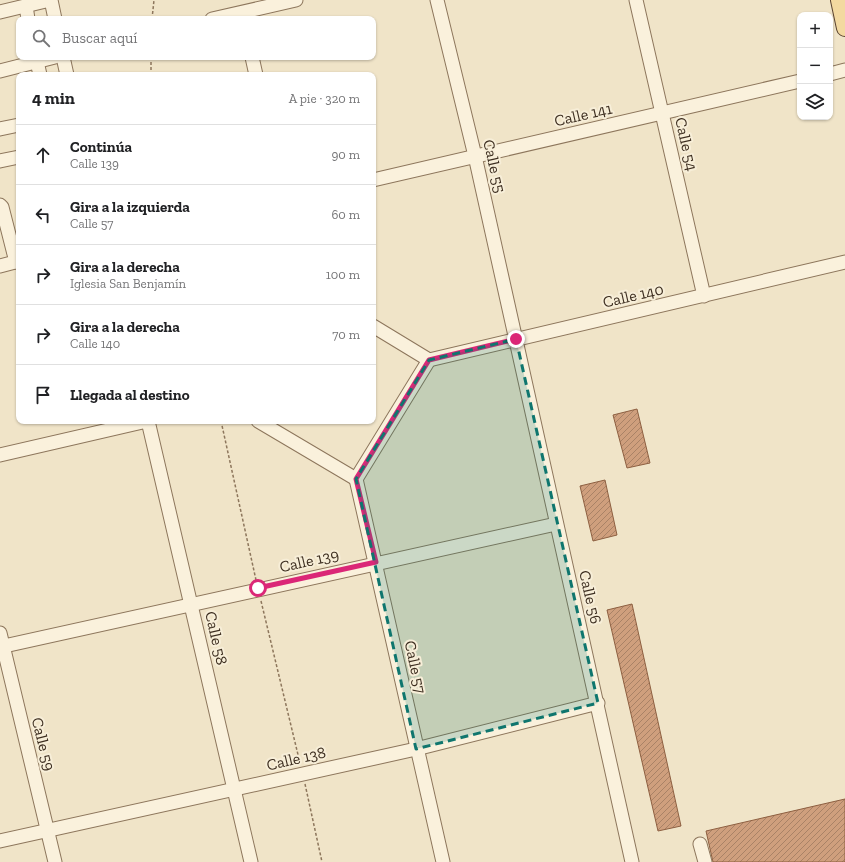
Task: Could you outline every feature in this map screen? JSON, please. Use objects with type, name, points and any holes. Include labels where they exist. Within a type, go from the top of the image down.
[{"type":"main road","points":[[839,0],[845,28]]},
{"type":"street","points":[[0,12],[27,13],[51,0],[54,16]]},
{"type":"street","points":[[222,16],[241,10],[296,0]]},
{"type":"street","name":"Calle 55","points":[[437,0],[475,156],[516,339]]},
{"type":"street","name":"Calle 54","points":[[636,0],[704,296]]},
{"type":"street","points":[[0,71],[33,60]]},
{"type":"street","points":[[36,60],[39,72]]},
{"type":"street","points":[[64,60],[66,72]]},
{"type":"street","points":[[253,60],[255,72]]},
{"type":"street","points":[[833,73],[845,70]]},
{"type":"street","name":"Calle 141","points":[[376,179],[797,82]]},
{"type":"street","points":[[0,129],[16,126]]},
{"type":"street","points":[[0,162],[16,158]]},
{"type":"street","points":[[0,204],[16,258]]},
{"type":"street","points":[[0,266],[16,262]]},
{"type":"street","name":"Calle 140","points":[[429,360],[845,262]]},
{"type":"street","points":[[263,424],[356,479],[429,360],[376,328]]},
{"type":"street","name":"Calle 56","points":[[516,339],[556,524],[598,703],[632,862]]},
{"type":"street","points":[[0,455],[135,424]]},
{"type":"street","name":"Calle 58","points":[[149,424],[192,604],[251,862]]},
{"type":"street","name":"Calle 57","points":[[356,479],[376,562],[416,749],[443,862]]},
{"type":"street","name":"Calle 139","points":[[1,642],[192,604],[376,562],[556,524]]},
{"type":"street","name":"Calle 59","points":[[1,642],[55,862]]},
{"type":"street","name":"Calle 138","points":[[0,841],[416,749],[598,703]]},
{"type":"street","points":[[700,844],[704,862]]},
{"type":"path","points":[[152,16],[154,0]]},
{"type":"path","points":[[151,60],[151,72]]},
{"type":"path","points":[[223,424],[258,588],[303,774],[322,862]]},
{"type":"highlighted area","points":[[516,339],[598,703],[416,749],[356,479],[429,360]]},
{"type":"building","points":[[637,409],[650,463],[627,468],[613,415]]},
{"type":"building","points":[[605,480],[617,535],[593,541],[580,486]]},
{"type":"building","points":[[632,604],[681,826],[658,831],[607,610]]},
{"type":"building","points":[[845,799],[845,862],[713,862],[706,831]]},
{"type":"route","points":[[258,588],[376,562],[356,479],[429,360],[516,339]]}]
